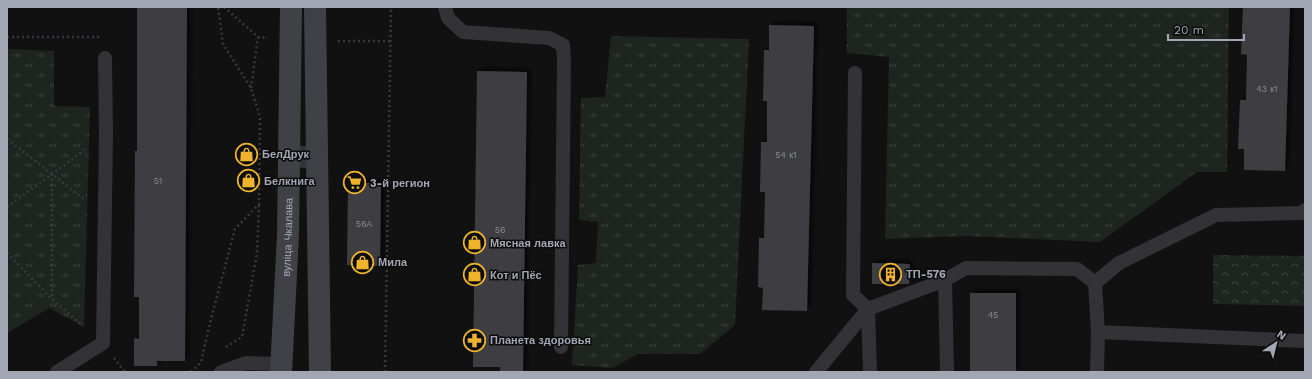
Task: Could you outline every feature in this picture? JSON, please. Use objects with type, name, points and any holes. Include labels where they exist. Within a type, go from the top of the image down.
[{"type":"main road","name":"вуліца Чкалава","points":[[281,368],[288,235],[291,7]]},
{"type":"main road","points":[[314,7],[320,372]]},
{"type":"street","points":[[289,156],[316,158]]},
{"type":"lane","points":[[445,7],[448,18],[463,32],[549,38],[563,46],[561,347]]},
{"type":"lane","points":[[57,372],[103,343],[106,134],[105,58]]},
{"type":"lane","points":[[855,73],[853,295],[868,309],[870,372]]},
{"type":"lane","points":[[1095,283],[1119,263],[1216,215],[1302,212],[1305,210]]},
{"type":"lane","points":[[816,372],[868,309],[945,280],[966,268],[1077,270],[1095,283]]},
{"type":"lane","points":[[945,280],[947,372]]},
{"type":"lane","points":[[1095,283],[1098,332],[1097,372]]},
{"type":"lane","points":[[1098,332],[1305,341]]},
{"type":"lane","points":[[221,372],[246,363],[281,368]]},
{"type":"path","points":[[218,7],[223,44],[251,88],[260,118],[260,204],[257,253],[242,338],[221,350]]},
{"type":"path","points":[[224,7],[258,37],[268,38]]},
{"type":"path","points":[[385,372],[391,7]]},
{"type":"path","points":[[7,37],[104,37],[105,58]]},
{"type":"path","points":[[251,88],[258,37]]},
{"type":"path","points":[[333,41],[390,41]]},
{"type":"path","points":[[7,207],[106,134]]},
{"type":"path","points":[[7,139],[105,216]]},
{"type":"path","points":[[52,174],[52,299]]},
{"type":"path","points":[[201,362],[235,229],[260,204]]},
{"type":"path","points":[[7,253],[52,299],[103,343]]},
{"type":"path","points":[[191,372],[201,362],[208,358]]},
{"type":"green space","points":[[847,7],[1229,7],[1227,172],[1197,172],[1100,242],[966,236],[885,239],[889,57],[847,53]]},
{"type":"green space","points":[[611,36],[749,39],[735,325],[700,354],[638,354],[612,368],[572,365],[578,265],[596,263],[598,222],[579,220],[581,98],[605,97]]},
{"type":"green space","points":[[7,49],[54,51],[54,106],[90,107],[84,327],[49,308],[7,333]]},
{"type":"green space","points":[[1213,255],[1305,256],[1305,306],[1213,304]]},
{"type":"building","points":[[137,7],[187,7],[185,361],[157,361],[157,366],[134,366],[134,338],[139,339],[139,297],[134,297],[135,151],[137,151]]},
{"type":"building","points":[[1243,7],[1290,7],[1285,171],[1244,170],[1244,149],[1238,149],[1240,100],[1246,100],[1247,55],[1241,54]]},
{"type":"building","points":[[769,25],[814,26],[807,311],[762,310],[763,288],[758,287],[759,238],[764,238],[765,192],[760,192],[761,142],[767,142],[767,101],[763,101],[764,50],[769,50]]},
{"type":"building","points":[[477,71],[527,72],[523,372],[500,372],[500,367],[473,367]]},
{"type":"building","points":[[348,183],[381,183],[380,266],[347,265]]},
{"type":"building","name":"ТП-576","points":[[872,263],[910,264],[909,284],[872,284]]},
{"type":"building","points":[[970,293],[1016,293],[1016,372],[970,372]]},
{"type":"place","name":"БелДрук","points":[[247,154]]},
{"type":"place","name":"Белкнига","points":[[248,181]]},
{"type":"place","name":"3-й регион","points":[[354,183]]},
{"type":"place","name":"Мясная лавка","points":[[475,243]]},
{"type":"place","name":"Мила","points":[[363,262]]},
{"type":"place","name":"ТП-576","points":[[891,274]]},
{"type":"place","name":"Кот и Пёс","points":[[475,275]]},
{"type":"place","name":"Планета здоровья","points":[[474,340]]}]
